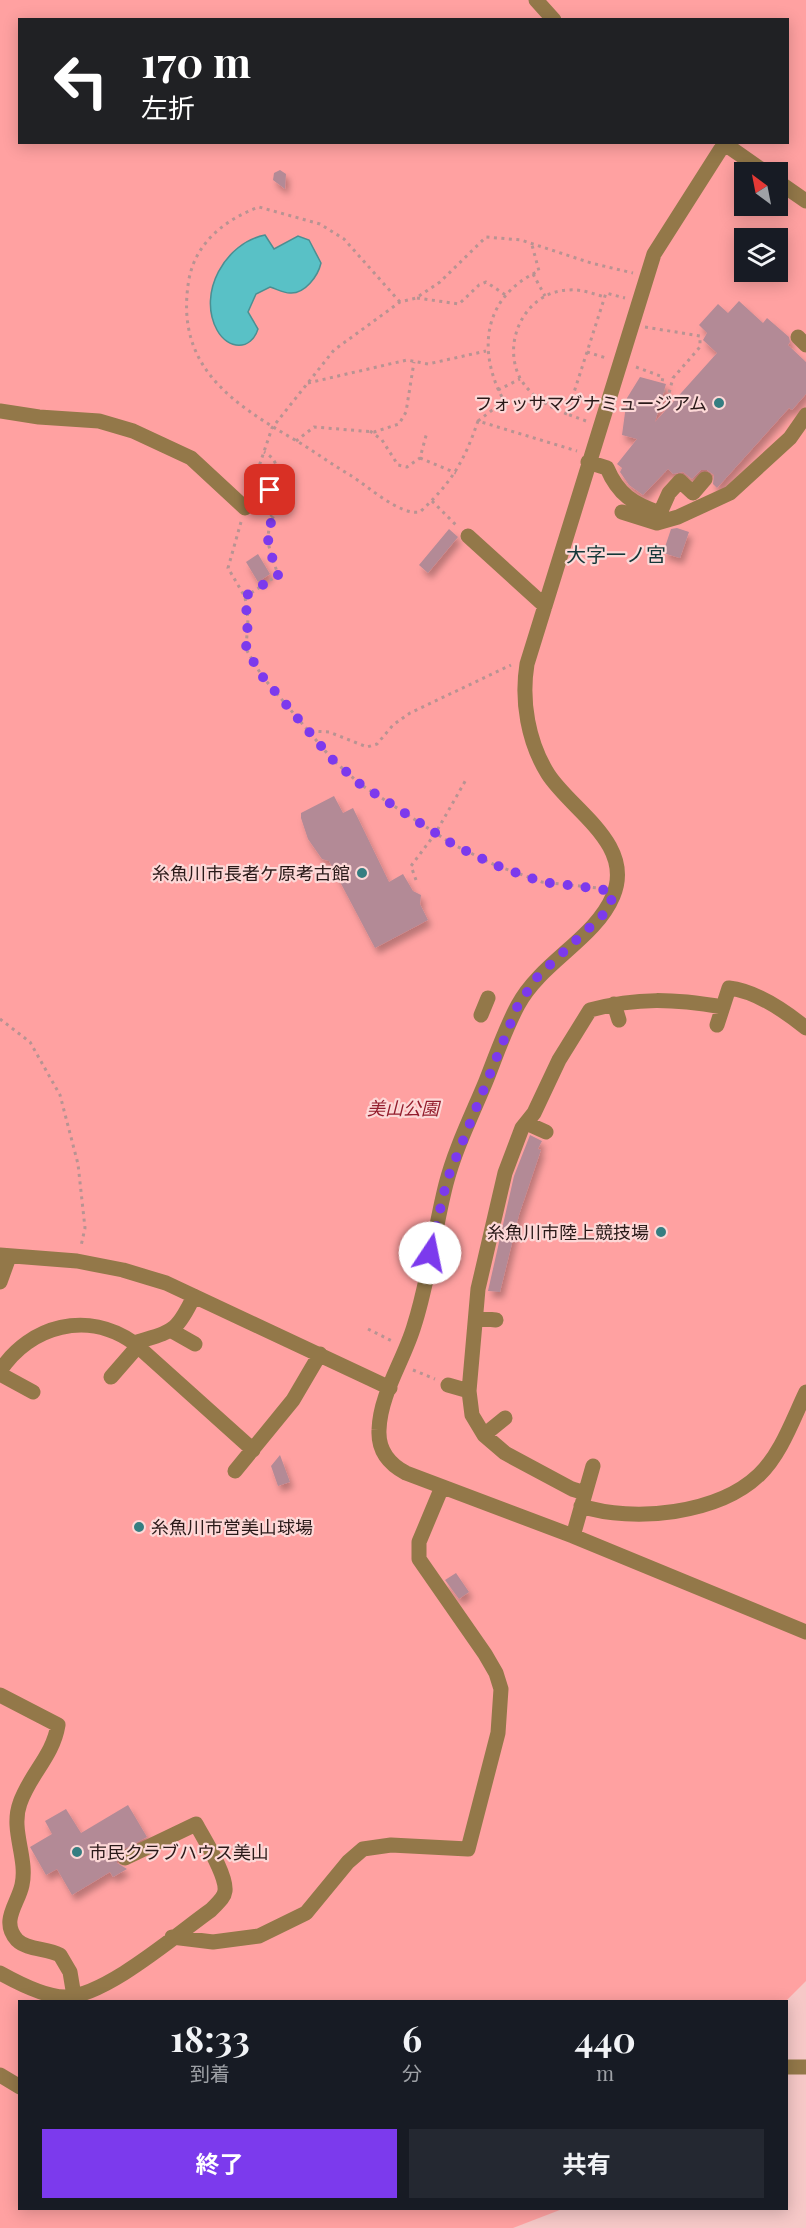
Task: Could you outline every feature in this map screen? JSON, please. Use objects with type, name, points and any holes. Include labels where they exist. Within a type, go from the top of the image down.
[{"type":"street","points":[[536,0],[552,18]]},
{"type":"street","points":[[722,144],[654,254],[527,664],[524,683],[525,710],[548,773],[563,793],[592,820],[608,844],[618,879],[614,894],[606,912],[538,976],[518,1005],[447,1180],[418,1311],[390,1388],[378,1430],[385,1455],[397,1468],[573,1536],[806,1632]]},
{"type":"street","points":[[724,144],[751,162]]},
{"type":"street","points":[[788,189],[806,201]]},
{"type":"street","points":[[0,411],[39,417],[99,421],[133,431],[191,458],[245,508]]},
{"type":"street","points":[[622,512],[657,523],[678,517],[730,493],[790,438],[806,416]]},
{"type":"street","points":[[590,458],[607,468],[626,497],[636,505],[660,513],[669,493],[680,482],[693,493],[705,479]]},
{"type":"street","points":[[468,536],[545,606]]},
{"type":"street","points":[[717,1025],[729,988],[740,989],[794,1018],[806,1028]]},
{"type":"street","points":[[481,1015],[488,998]]},
{"type":"street","points":[[723,1007],[679,1000],[651,999],[590,1010],[559,1060],[534,1113],[526,1123],[505,1173],[494,1211],[478,1289],[469,1391],[471,1415],[484,1435],[505,1453],[572,1489],[597,1511],[682,1510],[720,1500],[746,1485],[771,1461],[806,1392]]},
{"type":"street","points":[[614,1004],[619,1020]]},
{"type":"street","points":[[526,1123],[546,1132]]},
{"type":"street","points":[[0,1282],[4,1256],[78,1261],[123,1270],[166,1283],[390,1388]]},
{"type":"street","points":[[111,1377],[136,1344],[172,1331],[181,1323],[194,1296]]},
{"type":"street","points":[[477,1318],[496,1320]]},
{"type":"street","points":[[33,1392],[0,1372],[9,1357],[38,1335],[64,1326],[100,1327],[121,1333],[136,1344],[253,1450]]},
{"type":"street","points":[[172,1331],[195,1344]]},
{"type":"street","points":[[235,1471],[293,1400],[320,1354]]},
{"type":"street","points":[[448,1384],[469,1391]]},
{"type":"street","points":[[484,1435],[505,1418]]},
{"type":"street","points":[[573,1536],[593,1466]]},
{"type":"street","points":[[172,1937],[213,1942],[259,1936],[306,1913],[348,1862],[363,1849],[391,1845],[468,1849],[498,1733],[501,1689],[496,1673],[485,1654],[418,1559],[419,1542],[442,1487]]},
{"type":"street","points":[[0,1695],[58,1725],[49,1754],[26,1786],[19,1806],[17,1825],[22,1886],[8,1917],[10,1930],[16,1939],[23,1944],[60,1955],[70,1972],[74,1996]]},
{"type":"street","points":[[0,1974],[55,1996],[74,1996],[109,1982],[211,1910],[221,1900],[225,1890],[221,1874],[196,1824],[125,1858]]},
{"type":"street","points":[[788,2067],[806,2067]]},
{"type":"street","points":[[0,2075],[18,2086]]},
{"type":"path","points":[[400,302],[344,239],[320,224],[259,207],[231,219],[203,244],[191,269],[187,312],[197,354],[214,382],[272,428],[296,441],[405,512],[420,512],[456,473],[464,459],[478,421],[504,401],[488,365],[486,350],[493,320],[507,296],[533,274],[539,272],[532,245]]},
{"type":"path","points":[[614,894],[601,889],[542,882],[495,865],[435,834],[360,784],[332,759],[311,731],[262,676],[246,649],[248,619],[244,597],[228,568],[272,428],[306,384],[343,341],[400,302],[416,298],[440,282],[486,237],[505,237],[591,263],[647,276]]},
{"type":"path","points":[[533,274],[545,296]]},
{"type":"path","points":[[416,298],[459,304],[479,285],[486,282],[507,296]]},
{"type":"path","points":[[573,416],[540,401],[520,378],[513,353],[516,332],[528,310],[545,296],[574,290],[605,297]]},
{"type":"path","points":[[567,414],[606,293],[611,294]]},
{"type":"path","points":[[632,323],[650,329],[700,336],[700,347],[671,383],[669,393],[663,391]]},
{"type":"path","points":[[306,384],[407,360],[428,364],[486,350]]},
{"type":"path","points":[[587,352],[592,354]]},
{"type":"path","points":[[296,441],[314,427],[384,430],[404,420],[414,361]]},
{"type":"path","points":[[644,370],[671,383]]},
{"type":"path","points":[[498,390],[520,378]]},
{"type":"path","points":[[478,421],[590,458]]},
{"type":"path","points":[[368,430],[382,440],[398,465],[407,467],[416,463],[420,458],[427,432]]},
{"type":"path","points":[[244,597],[278,575],[269,555],[267,534],[278,506],[270,490],[278,467],[274,459],[264,452]]},
{"type":"path","points":[[420,458],[456,473]]},
{"type":"path","points":[[432,501],[468,536]]},
{"type":"path","points":[[311,731],[329,732],[367,747],[376,744],[393,725],[410,713],[515,664]]},
{"type":"path","points":[[416,880],[411,866],[435,834],[467,778]]},
{"type":"path","points":[[0,1018],[30,1042],[60,1095],[78,1164],[85,1228],[78,1261]]},
{"type":"path","points":[[368,1329],[393,1342]]},
{"type":"path","points":[[410,1368],[448,1384]]},
{"type":"green space","name":"美山公園","points":[[0,0],[806,0],[806,1981],[787,2000],[18,2000],[18,2210],[560,2210],[513,2228],[0,2228]]},
{"type":"water","points":[[265,235],[274,249],[298,236],[309,240],[321,263],[314,278],[301,291],[287,293],[270,287],[256,294],[248,312],[258,329],[255,336],[245,344],[233,344],[222,337],[212,316],[210,301],[213,286],[218,272],[238,248]]},
{"type":"building","points":[[280,170],[286,174],[285,189],[273,180],[274,173]]},
{"type":"building","points":[[739,301],[763,323],[767,318],[789,337],[788,345],[806,362],[806,394],[792,410],[789,408],[717,488],[713,484],[714,475],[707,470],[701,470],[692,479],[683,472],[673,474],[668,469],[643,495],[629,485],[620,472],[622,468],[617,464],[637,439],[622,435],[627,398],[640,377],[666,384],[655,422],[717,353],[703,340],[707,333],[699,325],[718,304],[728,313]]},
{"type":"building","points":[[677,528],[689,532],[680,558],[663,553],[671,529]]},
{"type":"building","points":[[449,529],[458,537],[428,573],[419,565]]},
{"type":"building","points":[[258,554],[270,574],[258,582],[246,562]]},
{"type":"building","points":[[334,796],[343,813],[353,808],[389,882],[403,874],[413,891],[421,895],[420,904],[428,920],[375,948],[329,861],[322,859],[308,839],[301,818],[301,813]]},
{"type":"building","points":[[530,1135],[542,1141],[538,1149],[541,1150],[519,1215],[500,1292],[488,1291],[514,1176]]},
{"type":"building","points":[[280,1455],[290,1482],[278,1486],[271,1466]]},
{"type":"building","points":[[456,1573],[469,1592],[459,1599],[445,1580]]},
{"type":"building","name":"市民クラブハウス美山","points":[[128,1805],[147,1837],[117,1853],[117,1863],[127,1869],[113,1877],[110,1872],[72,1895],[57,1869],[46,1875],[30,1847],[52,1834],[45,1821],[66,1809],[81,1833]]},
{"type":"place","name":"フォッサマグナミュージアム","points":[[719,403]]},
{"type":"place","name":"糸魚川市長者ケ原考古館","points":[[362,873]]},
{"type":"place","name":"糸魚川市陸上競技場","points":[[661,1232]]},
{"type":"place","name":"糸魚川市営美山球場","points":[[139,1527]]},
{"type":"place","name":"市民クラブハウス美山","points":[[77,1852]]},
{"type":"district","name":"大字一ノ宮","points":[[616,553]]},
{"type":"route","points":[[270,490],[278,506],[272,516],[267,541],[270,548],[269,555],[278,575],[244,597],[248,619],[246,649],[262,676],[306,724],[332,759],[360,784],[403,814],[454,845],[495,865],[542,882],[601,889],[614,894],[606,912],[538,976],[518,1005],[465,1130],[447,1180],[430,1253]]}]
